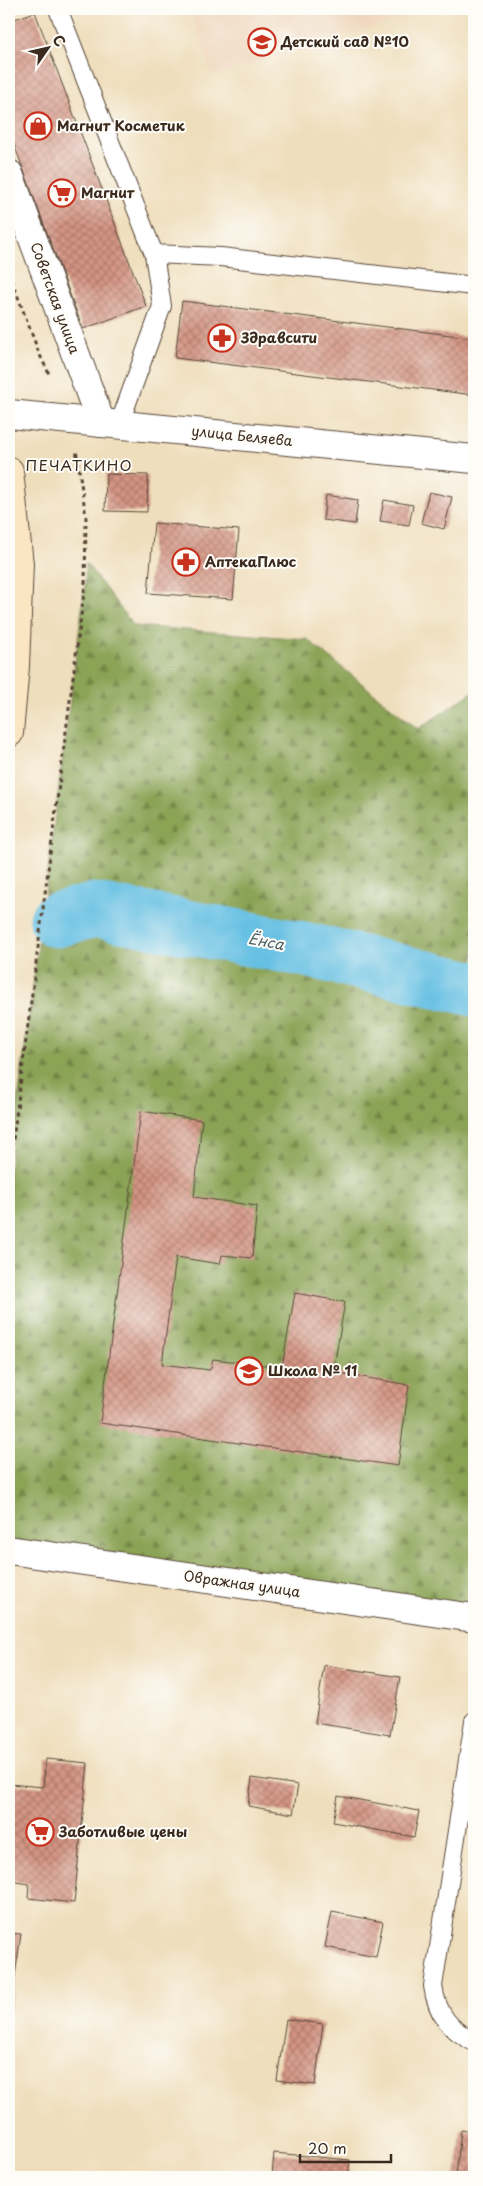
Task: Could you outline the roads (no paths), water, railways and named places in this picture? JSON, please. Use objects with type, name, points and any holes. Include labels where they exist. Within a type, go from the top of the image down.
[{"type":"main road","points":[[9,471],[19,564],[9,733]]},
{"type":"street","name":"Советская улица","points":[[9,174],[110,424]]},
{"type":"street","name":"улица Беляева","points":[[9,414],[474,459]]},
{"type":"street","name":"Овражная улица","points":[[9,1550],[474,1618]]},
{"type":"lane","points":[[58,9],[154,254],[162,306],[110,424]]},
{"type":"lane","points":[[154,254],[221,257],[474,286]]},
{"type":"lane","points":[[474,1721],[433,1986],[435,2004],[443,2019],[474,2042]]},
{"type":"waterway","name":"Ёнса","points":[[57,920],[95,910],[303,949],[474,989]]},
{"type":"place","name":"Детский сад №10","points":[[262,42]]},
{"type":"place","name":"Магнит Косметик","points":[[38,126]]},
{"type":"place","name":"Магнит","points":[[62,193]]},
{"type":"place","name":"Здравсити","points":[[222,338]]},
{"type":"place","name":"АптекаПлюс","points":[[186,562]]},
{"type":"place","name":"Школа № 11","points":[[249,1371]]},
{"type":"place","name":"Заботливые цены","points":[[40,1832]]},
{"type":"district","name":"ПЕЧАТКИНО","points":[[79,466]]}]
